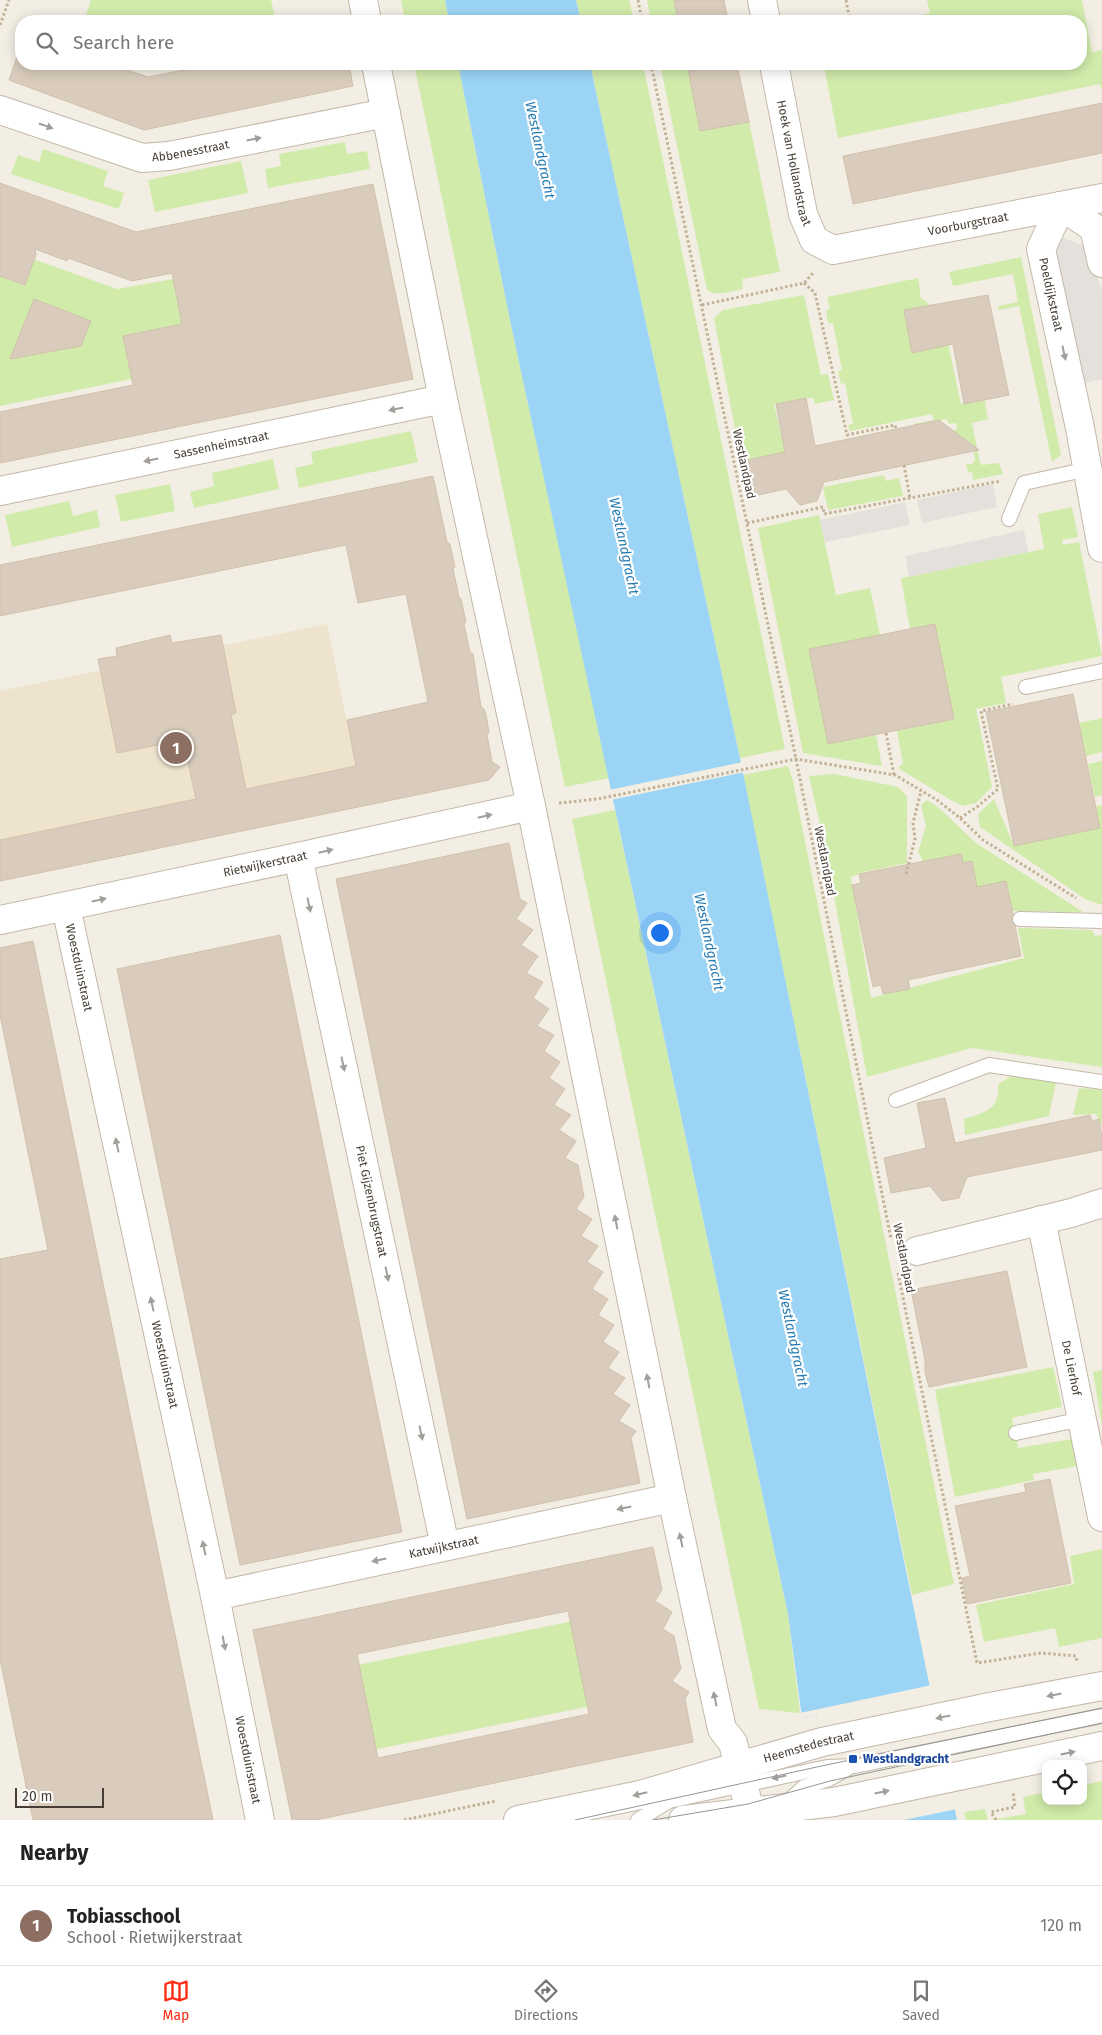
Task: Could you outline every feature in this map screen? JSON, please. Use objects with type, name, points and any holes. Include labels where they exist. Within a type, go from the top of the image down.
[{"type":"street","points":[[363,0],[366,15]]},
{"type":"street","points":[[762,0],[765,15]]},
{"type":"street","points":[[377,70],[444,399],[531,806],[672,1498],[722,1729],[739,1765],[751,1816]]},
{"type":"street","name":"Hoek van Hollandstraat","points":[[775,70],[803,214],[814,240],[833,250]]},
{"type":"street","name":"Abbenesstraat","points":[[0,110],[142,158],[169,156],[386,113]]},
{"type":"street","name":"Voorburgstraat","points":[[833,250],[1102,198]]},
{"type":"street","points":[[1061,206],[1094,228],[1102,263]]},
{"type":"street","name":"Poeldijkstraat","points":[[1061,206],[1041,249],[1091,426],[1088,469],[1102,548]]},
{"type":"street","name":"Sassenheimstraat","points":[[0,491],[444,399]]},
{"type":"street","name":"Rietwijkerstraat","points":[[0,920],[531,806]]},
{"type":"street","name":"Piet Gijzenbrugstraat","points":[[298,857],[446,1546]]},
{"type":"street","name":"Woestduinstraat","points":[[66,907],[215,1596],[260,1820]]},
{"type":"street","points":[[904,1247],[1041,1220],[1102,1203]]},
{"type":"street","name":"De Lierhof","points":[[1041,1220],[1102,1517]]},
{"type":"street","name":"Katwijkstraat","points":[[215,1596],[672,1498]]},
{"type":"street","name":"Heemstedestraat","points":[[683,1820],[751,1816],[783,1807],[828,1772],[990,1707],[1102,1686]]},
{"type":"street","name":"Heemstedestraat","points":[[518,1820],[640,1795],[739,1765],[828,1772],[1003,1767],[1102,1746]]},
{"type":"lane","points":[[1009,519],[1024,483],[1088,469]]},
{"type":"lane","points":[[1026,687],[1102,671]]},
{"type":"lane","points":[[1020,919],[1102,921]]},
{"type":"lane","points":[[896,1100],[989,1065],[1102,1082]]},
{"type":"lane","points":[[1016,1433],[1082,1420]]},
{"type":"lane","name":"Heemstedestraat","points":[[828,1772],[996,1736],[1102,1716]]},
{"type":"lane","name":"Heemstedestraat","points":[[638,1820],[669,1801],[739,1765]]},
{"type":"path","points":[[0,25],[9,0]]},
{"type":"path","points":[[638,0],[641,15]]},
{"type":"path","points":[[846,0],[849,15]]},
{"type":"path","name":"Westlandpad","points":[[652,70],[796,758],[904,1247]]},
{"type":"path","points":[[702,306],[804,283],[833,250]]},
{"type":"path","points":[[804,283],[815,293],[847,434],[895,425],[896,429]]},
{"type":"path","points":[[904,465],[910,498]]},
{"type":"path","points":[[747,523],[823,507],[824,514],[998,480],[1024,483]]},
{"type":"path","points":[[960,818],[998,789],[981,711],[1007,706]]},
{"type":"path","points":[[886,733],[894,775]]},
{"type":"path","points":[[531,806],[597,799],[796,758],[894,775],[960,818],[983,840],[1078,899]]},
{"type":"path","points":[[906,874],[915,839],[913,823],[921,791]]},
{"type":"path","name":"Westlandpad","points":[[898,1273],[977,1663],[1041,1653]]},
{"type":"path","points":[[996,1820],[991,1812],[1015,1807],[1013,1797]]},
{"type":"shaded area","points":[[1059,236],[1092,249],[1102,294],[1102,379],[1078,385],[1048,251]]},
{"type":"shaded area","points":[[993,484],[997,507],[922,523],[917,500]]},
{"type":"shaded area","points":[[905,502],[910,525],[825,542],[820,520]]},
{"type":"shaded area","points":[[1024,530],[1028,552],[909,577],[905,556]]},
{"type":"shaded area","points":[[327,624],[364,806],[0,881],[0,691]]},
{"type":"green space","points":[[91,0],[271,0],[275,15],[86,15]]},
{"type":"green space","points":[[401,0],[445,0],[448,15],[404,15]]},
{"type":"green space","points":[[576,0],[629,0],[633,15],[580,15]]},
{"type":"green space","points":[[647,0],[674,0],[677,15],[650,15]]},
{"type":"green space","points":[[927,0],[1082,0],[1085,15],[921,15],[930,13]]},
{"type":"green space","points":[[1087,26],[1092,52],[1102,50],[1102,92],[1100,84],[838,138],[825,70],[1087,70]]},
{"type":"green space","points":[[415,70],[459,70],[511,325],[609,778],[565,787]]},
{"type":"green space","points":[[591,70],[644,70],[785,749],[740,758]]},
{"type":"green space","points":[[661,70],[688,70],[701,131],[749,121],[780,272],[742,279],[743,289],[720,293],[707,290]]},
{"type":"green space","points":[[345,142],[347,154],[367,151],[370,169],[268,188],[265,169],[281,166],[279,154]]},
{"type":"green space","points":[[43,149],[108,171],[103,186],[124,193],[119,209],[11,174],[18,155],[39,162]]},
{"type":"green space","points":[[241,161],[248,193],[155,212],[148,180]]},
{"type":"green space","points":[[0,247],[117,289],[321,253],[339,336],[0,406]]},
{"type":"green space","points":[[1021,257],[1061,455],[1052,462],[1019,306],[999,310],[998,306],[1018,302],[1013,274],[953,286],[949,272]]},
{"type":"green space","points":[[918,278],[921,298],[930,305],[904,311],[912,352],[944,346],[948,343],[961,404],[985,400],[988,419],[972,423],[980,463],[982,465],[998,463],[1003,474],[973,480],[972,472],[968,472],[966,464],[972,464],[975,460],[973,446],[951,431],[957,429],[956,423],[949,424],[947,419],[914,424],[934,420],[932,414],[850,431],[848,425],[853,424],[845,383],[841,384],[838,371],[842,370],[833,323],[828,323],[826,310],[830,309],[827,297]]},
{"type":"green space","points":[[804,295],[821,375],[828,374],[834,400],[815,404],[813,398],[806,398],[774,404],[785,452],[741,461],[714,318],[723,310]]},
{"type":"green space","points":[[411,431],[418,462],[299,488],[295,468],[313,464],[311,452]]},
{"type":"green space","points":[[273,459],[279,489],[194,508],[190,492],[214,486],[212,473]]},
{"type":"green space","points":[[884,475],[886,481],[899,478],[903,496],[828,510],[823,487]]},
{"type":"green space","points":[[170,484],[175,511],[121,522],[115,495]]},
{"type":"green space","points":[[69,501],[73,516],[97,510],[100,527],[12,547],[5,515]]},
{"type":"green space","points":[[1072,507],[1078,537],[1062,540],[1063,545],[1079,542],[1102,656],[1001,677],[1006,703],[976,709],[992,787],[976,803],[963,806],[898,768],[903,763],[897,731],[954,719],[935,624],[910,629],[901,578],[1044,549],[1038,514]]},
{"type":"green space","points":[[819,515],[836,595],[870,588],[880,635],[809,649],[828,744],[876,735],[882,766],[803,753],[758,528]]},
{"type":"green space","points":[[1102,718],[1102,752],[1086,756],[1079,723]]},
{"type":"green space","points":[[1102,761],[1102,795],[1095,797],[1088,764]]},
{"type":"green space","points":[[788,766],[793,781],[954,1584],[912,1595],[743,775]]},
{"type":"green space","points":[[834,774],[898,787],[907,796],[907,863],[864,872],[851,877],[871,998],[1024,958],[1018,928],[1092,930],[1095,936],[1102,935],[1102,1067],[972,1048],[867,1077],[825,846],[809,776]]},
{"type":"green space","points":[[994,799],[1014,846],[1100,828],[1096,806],[1102,805],[1102,905],[1085,899],[980,827],[978,814]]},
{"type":"green space","points":[[927,800],[938,807],[976,843],[1083,912],[1012,911],[923,861],[918,852],[926,826],[921,805]]},
{"type":"green space","points":[[615,810],[788,1614],[800,1713],[759,1709],[572,819]]},
{"type":"green space","points":[[1013,1075],[1056,1082],[1049,1116],[965,1135],[964,1119],[990,1109],[997,1099],[998,1084]]},
{"type":"green space","points":[[1079,1088],[1102,1090],[1102,1126],[1096,1114],[1073,1115]]},
{"type":"green space","points":[[1053,1367],[1062,1407],[1012,1418],[1018,1448],[1072,1439],[1078,1466],[1033,1474],[1034,1480],[955,1497],[935,1390]]},
{"type":"green space","points":[[1102,1370],[1102,1426],[1093,1372]]},
{"type":"green space","points":[[1102,1549],[1102,1638],[1059,1647],[1055,1628],[984,1642],[976,1605],[1074,1584],[1070,1556]]},
{"type":"green space","points":[[598,1616],[616,1701],[333,1758],[313,1674]]},
{"type":"green space","points":[[1102,1781],[1102,1820],[990,1820],[1026,1814],[1023,1797],[1042,1793],[1042,1805],[1087,1805],[1087,1784]]},
{"type":"green space","points":[[985,1809],[988,1820],[966,1820],[964,1812]]},
{"type":"water","points":[[445,0],[576,0],[580,15],[448,15]]},
{"type":"water","points":[[459,70],[591,70],[740,758],[957,1820],[893,1820],[868,1699],[861,1700],[838,1820],[816,1715],[802,1718],[788,1614],[511,325]]},
{"type":"pier","points":[[743,762],[745,772],[611,800],[609,790]]},
{"type":"pier","points":[[932,1685],[957,1809],[904,1820],[891,1820],[866,1701],[864,1702],[888,1820],[838,1820],[816,1715],[802,1718],[800,1713]]},
{"type":"building","points":[[674,0],[724,0],[727,15],[677,15]]},
{"type":"building","points":[[15,62],[15,70],[128,70],[148,77],[184,70],[350,70],[353,86],[144,130],[9,80]]},
{"type":"building","points":[[688,70],[738,70],[749,122],[700,131]]},
{"type":"building","points":[[1102,103],[1102,153],[853,204],[843,156]]},
{"type":"building","points":[[0,183],[136,232],[373,184],[413,379],[0,463],[0,412],[133,385],[123,336],[182,324],[172,273],[132,281],[68,258],[67,261],[35,249],[36,255],[25,285],[0,276]]},
{"type":"building","points":[[988,295],[1009,395],[964,404],[953,344],[912,353],[904,310]]},
{"type":"building","points":[[34,299],[91,321],[81,346],[10,359]]},
{"type":"building","points":[[806,398],[815,446],[939,420],[979,450],[824,482],[817,501],[800,505],[786,489],[749,497],[742,461],[785,452],[776,404]]},
{"type":"building","points":[[433,476],[447,542],[450,544],[455,567],[453,569],[466,622],[464,624],[470,652],[473,654],[481,707],[486,715],[489,732],[487,735],[492,762],[500,767],[489,780],[0,881],[0,840],[196,799],[183,740],[117,753],[98,659],[117,656],[116,648],[170,635],[172,643],[221,635],[236,713],[231,715],[246,789],[356,766],[347,720],[428,702],[406,594],[358,603],[346,545],[0,616],[0,565]]},
{"type":"building","points":[[935,624],[954,719],[828,744],[809,649]]},
{"type":"building","points":[[1073,694],[1100,828],[1014,846],[986,712]]},
{"type":"building","points":[[509,843],[520,899],[527,903],[516,919],[533,930],[521,945],[538,956],[526,973],[543,982],[533,998],[549,1009],[537,1026],[554,1035],[544,1051],[560,1062],[549,1078],[565,1089],[554,1105],[571,1115],[559,1130],[576,1141],[565,1158],[578,1165],[584,1197],[576,1209],[592,1219],[581,1236],[598,1246],[587,1262],[603,1272],[592,1289],[608,1299],[598,1315],[614,1325],[603,1342],[619,1352],[608,1368],[625,1378],[613,1394],[630,1405],[619,1421],[636,1431],[631,1438],[640,1483],[467,1519],[336,879]]},
{"type":"building","points":[[961,854],[963,863],[972,861],[977,887],[1006,881],[1013,914],[1011,919],[1015,926],[1021,956],[908,980],[910,989],[883,994],[881,985],[873,987],[852,885],[861,883],[859,874]]},
{"type":"building","points":[[280,935],[402,1532],[240,1565],[117,969]]},
{"type":"building","points":[[33,941],[213,1820],[33,1820],[0,1659],[0,1259],[48,1250],[0,1015],[0,948]]},
{"type":"building","points":[[945,1098],[955,1143],[1090,1115],[1092,1121],[1099,1119],[1102,1150],[967,1177],[959,1198],[942,1201],[930,1186],[891,1193],[884,1158],[926,1148],[917,1103]]},
{"type":"building","points":[[1007,1271],[1027,1367],[929,1387],[911,1290]]},
{"type":"building","points":[[1050,1479],[1071,1583],[967,1604],[962,1578],[970,1576],[955,1506],[1026,1492],[1024,1484]]},
{"type":"building","points":[[653,1547],[662,1590],[655,1601],[672,1612],[663,1629],[674,1636],[681,1669],[672,1681],[689,1692],[685,1699],[693,1742],[316,1820],[292,1820],[253,1630]],"holes":[[[568,1611],[589,1714],[378,1758],[357,1654]]]},
{"type":"tram line","points":[[575,1820],[826,1765],[1102,1708]]},
{"type":"tram line","points":[[653,1820],[748,1804],[830,1781],[1102,1723]]},
{"type":"place","name":"Tobiasschool","points":[[176,748]]},
{"type":"place","name":"Westlandgracht","points":[[853,1759]]}]
